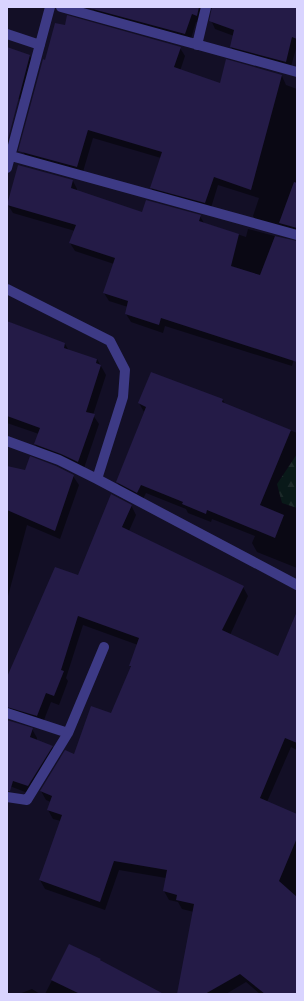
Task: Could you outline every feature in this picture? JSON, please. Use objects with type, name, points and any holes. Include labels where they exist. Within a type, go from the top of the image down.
[{"type":"street","points":[[7,168],[50,7]]},
{"type":"street","points":[[61,7],[297,72]]},
{"type":"street","points":[[197,45],[206,7]]},
{"type":"street","points":[[7,34],[40,45]]},
{"type":"street","points":[[11,156],[297,235]]},
{"type":"street","points":[[7,289],[110,341],[125,370],[123,397],[97,479]]},
{"type":"street","points":[[7,441],[59,460],[297,585]]},
{"type":"street","points":[[7,797],[27,800],[68,733],[104,646]]},
{"type":"street","points":[[7,712],[68,733]]},
{"type":"green space","points":[[297,454],[297,508],[282,503],[277,484]]},
{"type":"building","points":[[85,7],[199,7],[197,16],[192,14],[185,34]]},
{"type":"building","points":[[212,7],[297,7],[297,39],[292,37],[286,62],[230,47],[234,30],[209,21]]},
{"type":"building","points":[[67,15],[181,47],[174,67],[220,83],[226,59],[282,75],[251,190],[214,177],[205,203],[150,188],[162,152],[88,130],[77,167],[18,151],[43,59],[45,60],[55,23],[65,25]]},
{"type":"building","points":[[7,47],[30,55],[7,143]]},
{"type":"building","points":[[18,165],[73,180],[71,188],[142,212],[146,200],[201,215],[199,221],[239,234],[231,266],[260,275],[275,236],[297,241],[297,362],[161,318],[159,325],[125,314],[128,301],[103,293],[115,258],[69,243],[76,225],[7,205]]},
{"type":"building","points":[[294,182],[297,183],[297,228],[279,223]]},
{"type":"building","points":[[7,321],[65,343],[64,348],[97,359],[96,363],[101,365],[86,412],[95,414],[78,462],[34,444],[40,428],[7,416]]},
{"type":"building","points":[[151,372],[223,399],[222,402],[291,430],[260,505],[284,515],[275,538],[207,510],[206,514],[182,504],[183,502],[141,485],[137,493],[116,482],[146,407],[138,403]]},
{"type":"building","points":[[30,456],[74,475],[55,531],[7,510],[7,466],[25,470]]},
{"type":"building","points":[[111,494],[132,505],[122,527],[244,586],[222,630],[278,656],[297,611],[297,743],[285,738],[260,798],[297,814],[297,838],[279,881],[297,897],[297,994],[265,994],[240,974],[205,994],[177,994],[194,904],[176,900],[177,895],[163,891],[167,870],[114,861],[100,902],[39,880],[62,815],[47,810],[52,796],[40,791],[65,750],[74,754],[91,706],[111,713],[131,666],[129,666],[139,638],[78,616],[61,670],[64,671],[54,696],[46,693],[37,716],[7,707],[7,677],[55,567],[78,575]]},
{"type":"building","points":[[7,720],[33,728],[30,737],[53,746],[28,786],[13,781],[10,791],[7,791]]},
{"type":"building","points":[[69,944],[101,959],[100,960],[164,994],[80,994],[51,980]]}]
